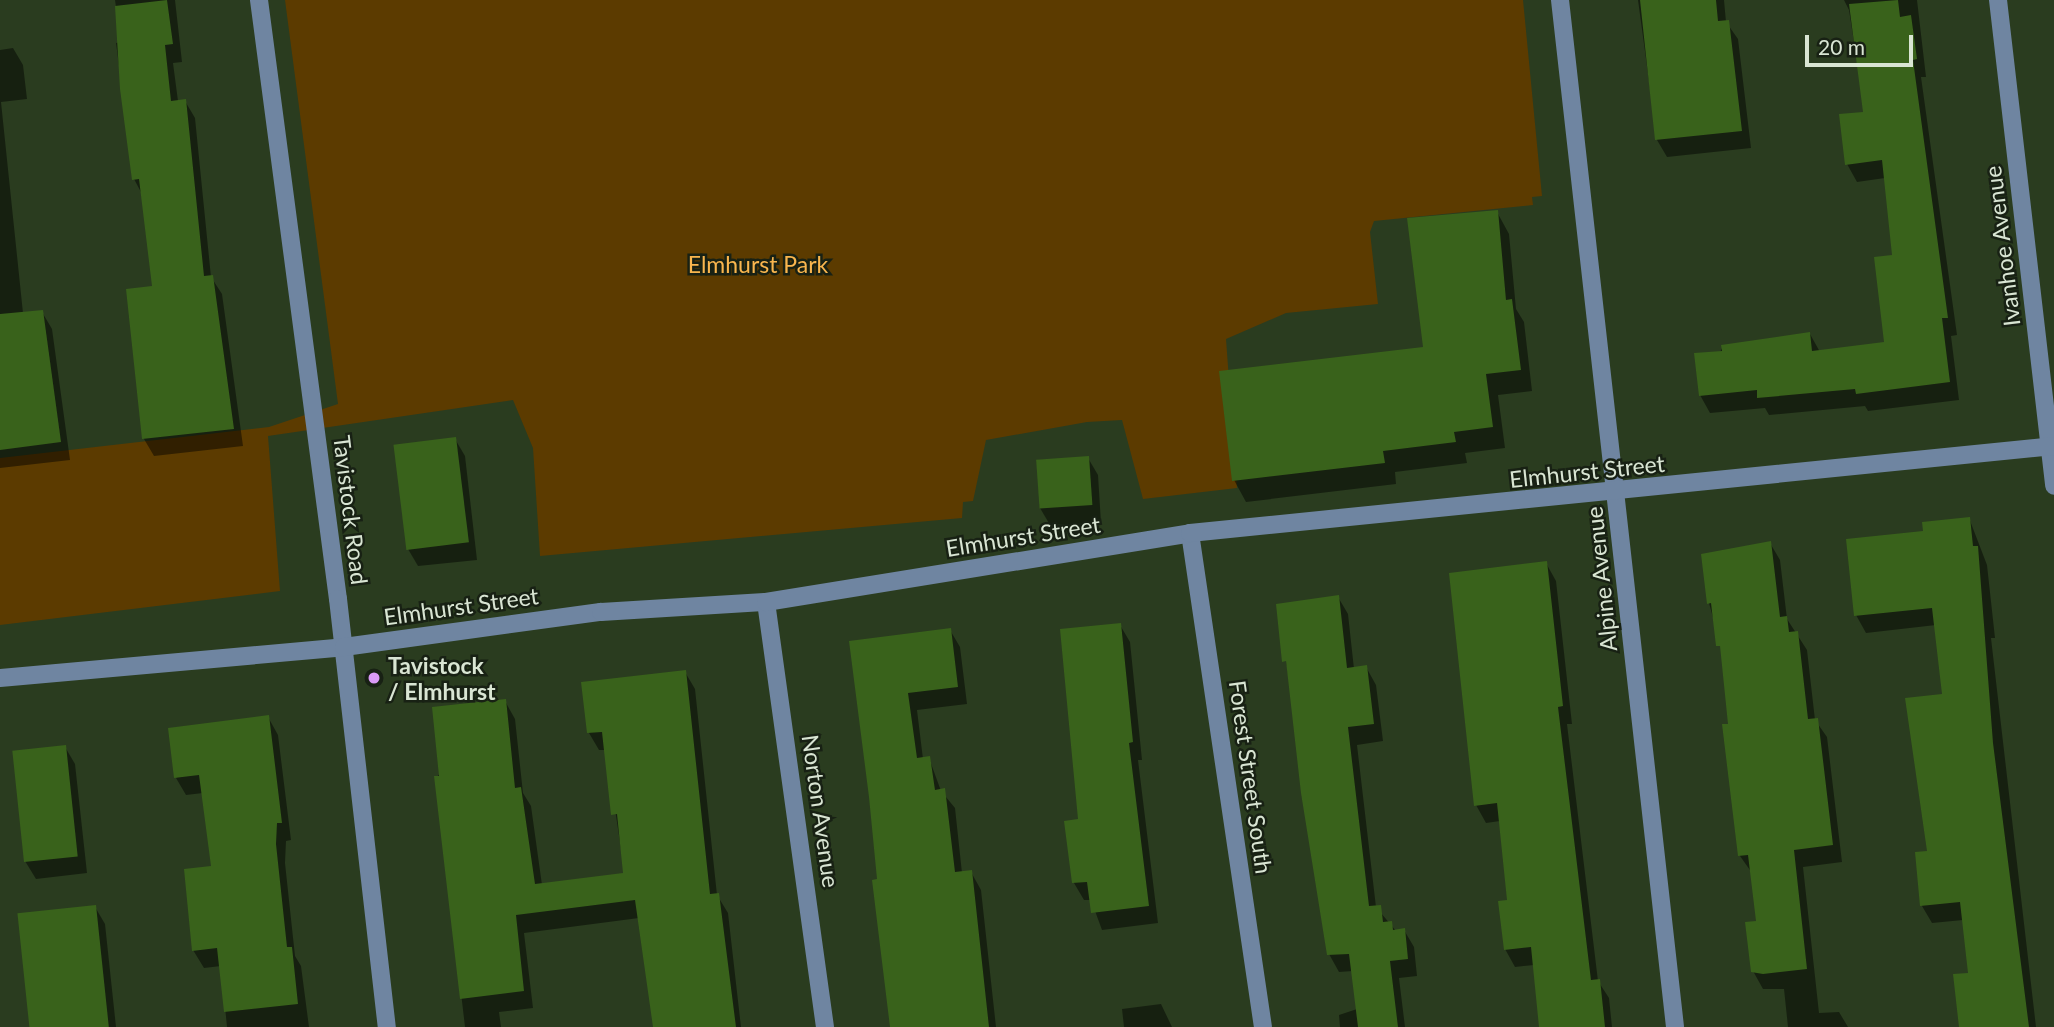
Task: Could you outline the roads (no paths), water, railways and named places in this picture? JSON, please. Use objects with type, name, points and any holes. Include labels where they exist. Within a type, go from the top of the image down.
[{"type":"street","name":"Tavistock Road","points":[[259,0],[344,647],[387,1027]]},
{"type":"street","name":"Alpine Avenue","points":[[1560,0],[1675,1027]]},
{"type":"street","name":"Ivanhoe Avenue","points":[[1998,0],[2052,446],[2054,485]]},
{"type":"street","name":"Elmhurst Street","points":[[0,678],[344,647],[601,612],[766,602],[1190,533],[1617,494],[2052,446]]},
{"type":"street","name":"Forest Street South","points":[[1190,533],[1263,1027]]},
{"type":"street","name":"Norton Avenue","points":[[766,602],[825,1027]]},
{"type":"place","name":"Tavistock / Elmhurst","points":[[374,678]]},
{"type":"park label","name":"Elmhurst Park","points":[[758,264]]}]
